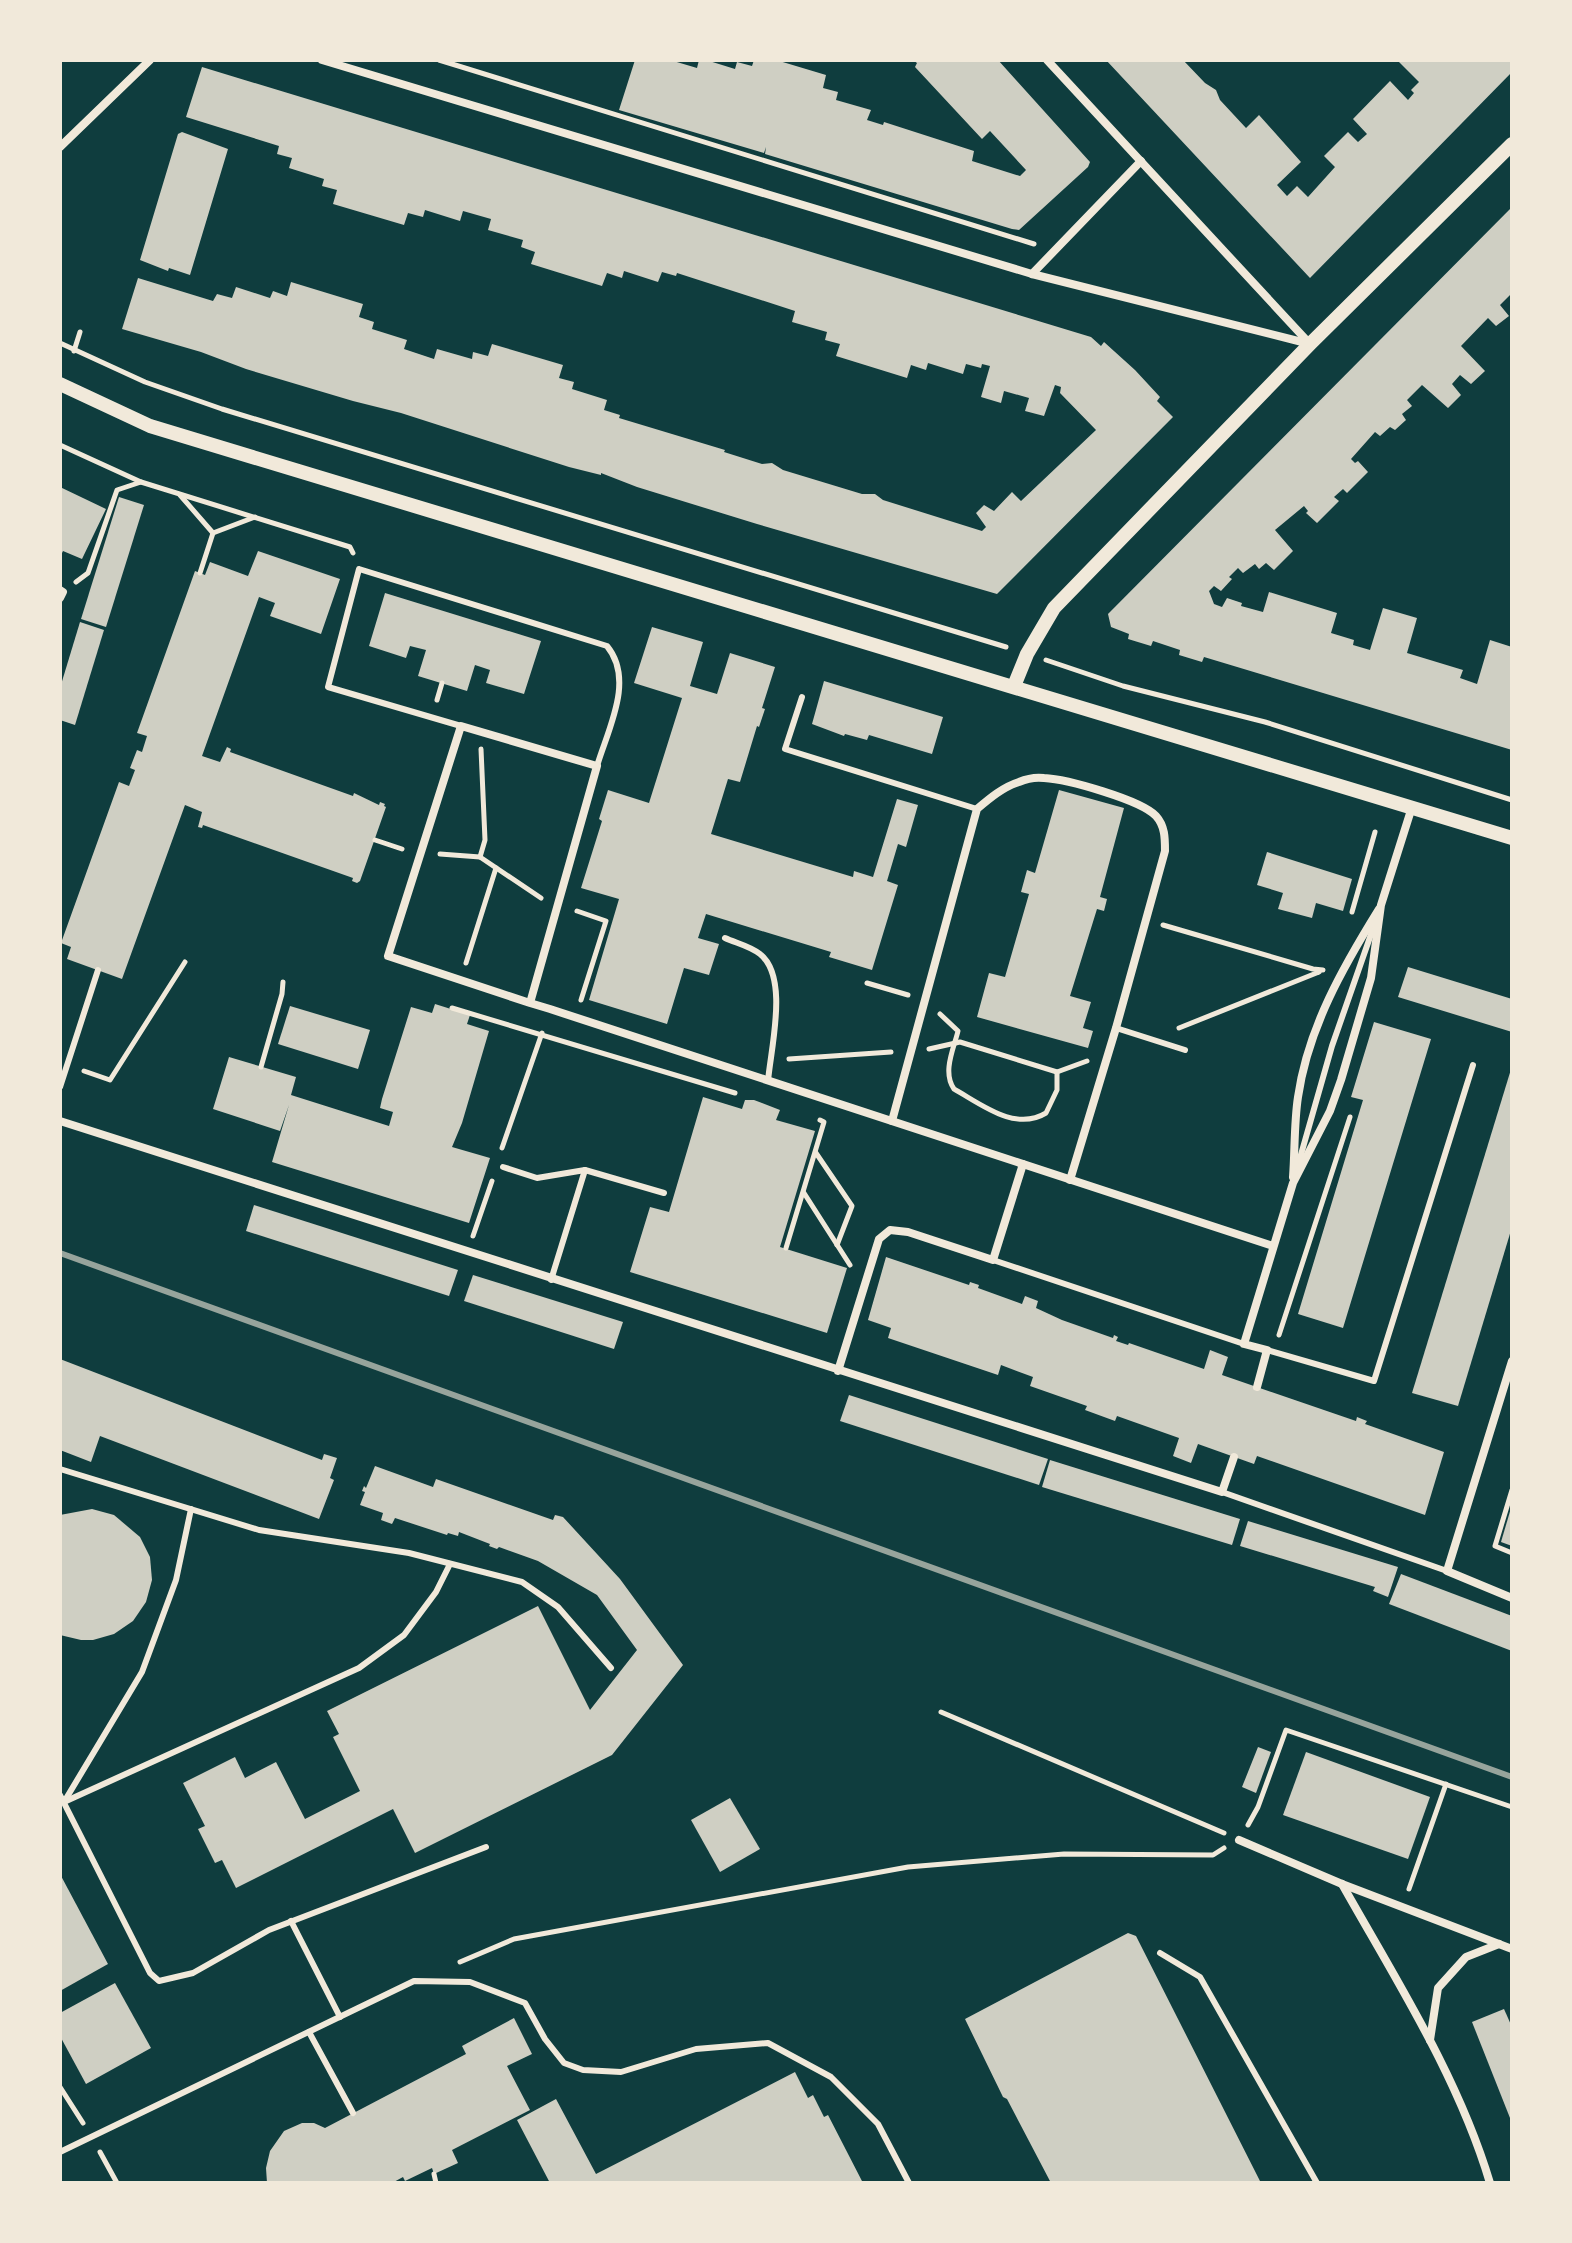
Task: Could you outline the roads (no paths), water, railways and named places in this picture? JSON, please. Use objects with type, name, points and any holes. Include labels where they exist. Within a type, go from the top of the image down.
[{"type":"street","points":[[60,147],[150,60]]},
{"type":"street","points":[[322,60],[1032,274],[1310,344]]},
{"type":"street","points":[[1047,60],[1310,344]]},
{"type":"street","points":[[1014,686],[1027,654],[1054,608],[1310,344],[1512,144]]},
{"type":"street","points":[[1032,274],[1141,161]]},
{"type":"street","points":[[60,384],[150,426],[1512,838]]},
{"type":"street","points":[[530,1003],[597,766],[461,726],[388,956],[530,1003],[768,1081],[1023,1164],[1070,1180],[1273,1246]]},
{"type":"street","points":[[892,1121],[977,809],[1005,788],[1042,777],[1137,802],[1155,814],[1165,834],[1165,851],[1070,1180]]},
{"type":"street","points":[[1257,1387],[1267,1350],[1244,1344],[1293,1183],[1330,1111],[1341,1080],[1371,978],[1381,905],[1412,807]]},
{"type":"street","points":[[1293,1183],[1298,1097],[1306,1062],[1324,1006],[1381,905]]},
{"type":"street","points":[[60,1121],[1222,1492],[1234,1457]]},
{"type":"street","points":[[838,1371],[879,1239],[890,1230],[908,1232],[993,1260],[1023,1164]]},
{"type":"street","points":[[1512,1361],[1447,1571],[1512,1598]]},
{"type":"street","points":[[1239,1840],[1342,1884],[1512,1949]]},
{"type":"street","points":[[1342,1884],[1430,2040],[1482,2155],[1490,2183]]},
{"type":"street","points":[[1430,2040],[1438,1988],[1466,1957],[1499,1944]]},
{"type":"lane","points":[[461,726],[328,687],[359,569],[607,646],[619,666],[620,690],[597,766]]},
{"type":"lane","points":[[802,697],[785,749],[977,809]]},
{"type":"lane","points":[[1293,1183],[1332,1046],[1381,905]]},
{"type":"lane","points":[[725,938],[761,954],[774,973],[776,986],[768,1081]]},
{"type":"lane","points":[[60,1087],[98,970]]},
{"type":"lane","points":[[1116,1028],[1185,1050]]},
{"type":"lane","points":[[1267,1350],[1374,1381],[1473,1065]]},
{"type":"lane","points":[[500,1165],[537,1178],[585,1170],[664,1193]]},
{"type":"lane","points":[[551,1280],[585,1170]]},
{"type":"lane","points":[[993,1260],[1244,1344]]},
{"type":"lane","points":[[61,1470],[259,1530],[409,1553],[522,1582],[558,1607],[611,1668]]},
{"type":"lane","points":[[1222,1492],[1447,1571]]},
{"type":"lane","points":[[62,1798],[142,1672],[176,1580],[191,1509]]},
{"type":"lane","points":[[62,1798],[359,1668],[404,1635],[436,1592],[450,1564]]},
{"type":"lane","points":[[62,1798],[150,1973],[159,1981],[193,1973],[269,1930],[486,1847]]},
{"type":"lane","points":[[291,1921],[340,2017]]},
{"type":"lane","points":[[1160,1953],[1200,1977],[1317,2183]]},
{"type":"lane","points":[[60,2152],[414,1981],[470,1982],[525,2003],[545,2039],[564,2063],[583,2070],[621,2072],[696,2049],[768,2043],[831,2077],[878,2124],[909,2183]]},
{"type":"lane","points":[[309,2032],[353,2113]]},
{"type":"railway","points":[[60,1253],[1512,1777]]}]
